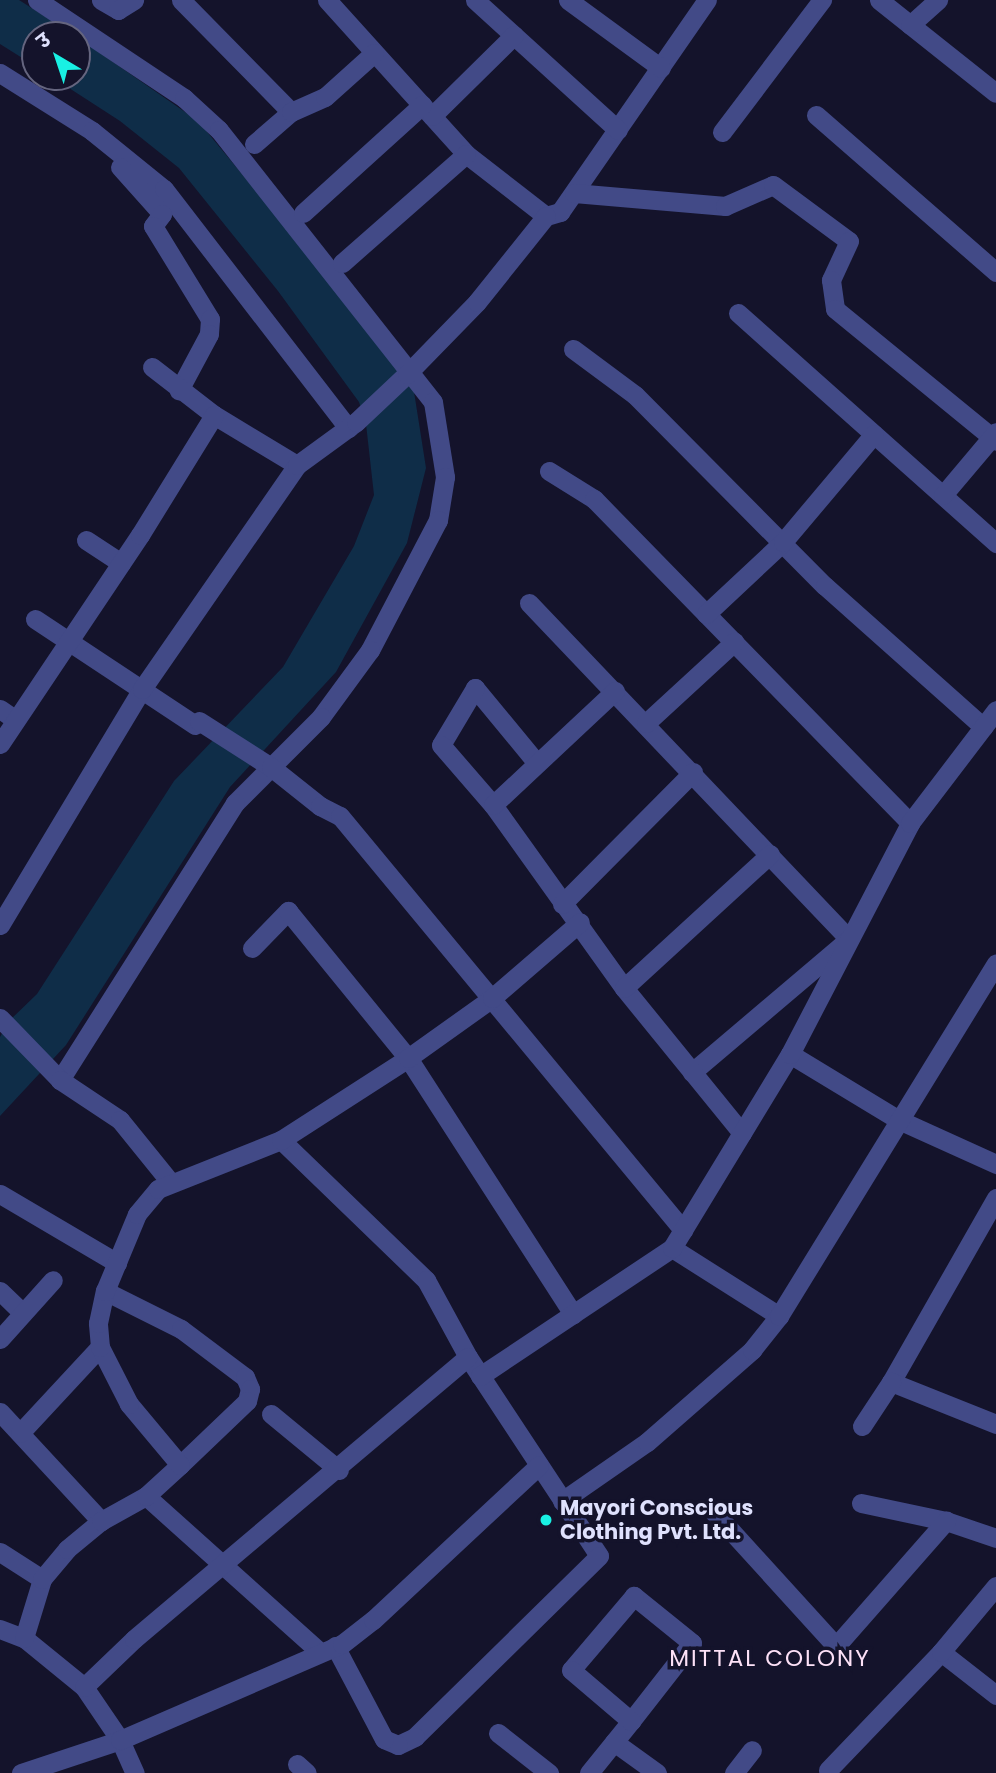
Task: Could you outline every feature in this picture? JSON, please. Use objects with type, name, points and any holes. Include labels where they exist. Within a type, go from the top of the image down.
[{"type":"street","points":[[37,0],[199,110],[433,402],[440,430],[445,477],[438,520],[407,584],[346,686],[235,803],[60,1080]]},
{"type":"street","points":[[101,0],[118,9],[134,0]]},
{"type":"street","points":[[181,0],[291,112]]},
{"type":"street","points":[[327,0],[466,154],[546,216]]},
{"type":"street","points":[[475,0],[618,130]]},
{"type":"street","points":[[568,0],[661,68]]},
{"type":"street","points":[[722,132],[822,0]]},
{"type":"street","points":[[879,0],[996,93]]},
{"type":"street","points":[[910,25],[938,0]]},
{"type":"street","points":[[0,925],[142,689],[297,465],[352,425],[409,372],[477,302],[546,216],[560,212],[661,68],[698,3]]},
{"type":"street","points":[[303,214],[514,35]]},
{"type":"street","points":[[254,144],[291,112],[325,97],[374,53]]},
{"type":"street","points":[[0,73],[92,131],[164,189],[352,425]]},
{"type":"street","points":[[816,115],[996,272]]},
{"type":"street","points":[[342,263],[466,154]]},
{"type":"street","points":[[120,167],[162,214],[153,226],[209,319],[209,334],[179,390]]},
{"type":"street","points":[[574,193],[725,206],[773,185],[849,241],[831,280],[835,309],[994,437],[943,495]]},
{"type":"street","points":[[738,313],[996,542]]},
{"type":"street","points":[[573,349],[635,395],[825,586],[983,727]]},
{"type":"street","points":[[152,367],[214,415],[297,465]]},
{"type":"street","points":[[0,744],[8,715],[69,641],[214,415]]},
{"type":"street","points":[[706,614],[783,542],[874,434]]},
{"type":"street","points":[[549,471],[594,499],[910,823]]},
{"type":"street","points":[[86,540],[121,563]]},
{"type":"street","points":[[529,603],[693,772],[849,939]]},
{"type":"street","points":[[35,619],[142,689],[271,766],[320,806],[340,816],[683,1230]]},
{"type":"street","points":[[646,723],[734,642]]},
{"type":"street","points":[[536,762],[475,688],[441,745],[493,805],[562,904],[580,922],[624,988],[742,1133]]},
{"type":"street","points":[[493,805],[615,691]]},
{"type":"street","points":[[480,1376],[672,1248],[790,1054],[910,823],[996,710]]},
{"type":"street","points":[[562,904],[693,772]]},
{"type":"street","points":[[624,988],[770,854]]},
{"type":"street","points":[[252,948],[288,911],[408,1058],[573,1314]]},
{"type":"street","points":[[180,1465],[129,1404],[100,1347],[98,1323],[105,1292],[137,1214],[158,1189],[281,1140],[408,1058],[492,998],[580,922]]},
{"type":"street","points":[[692,1072],[849,939]]},
{"type":"street","points":[[562,1501],[702,1398],[752,1350],[779,1316],[996,963]]},
{"type":"street","points":[[0,1018],[60,1080],[120,1120],[170,1183]]},
{"type":"street","points":[[790,1054],[899,1120],[996,1164]]},
{"type":"street","points":[[146,1496],[221,1567],[327,1649],[384,1739],[398,1745],[415,1737],[593,1567],[599,1556],[596,1546],[562,1501],[468,1357],[426,1280],[281,1140]]},
{"type":"street","points":[[0,1194],[117,1263]]},
{"type":"street","points":[[862,1426],[891,1382],[996,1198]]},
{"type":"street","points":[[672,1248],[779,1316]]},
{"type":"street","points":[[0,1339],[53,1280]]},
{"type":"street","points":[[0,1291],[22,1312]]},
{"type":"street","points":[[24,1638],[42,1578],[68,1549],[101,1521],[146,1496],[247,1401],[250,1389],[245,1377],[181,1329],[105,1292]]},
{"type":"street","points":[[20,1433],[100,1347]]},
{"type":"street","points":[[84,1687],[468,1357]]},
{"type":"street","points":[[891,1382],[996,1424]]},
{"type":"street","points":[[0,1412],[101,1521]]},
{"type":"street","points":[[271,1415],[339,1470]]},
{"type":"street","points":[[21,1773],[120,1740],[327,1649],[373,1620],[538,1465]]},
{"type":"street","points":[[861,1503],[946,1521],[996,1538]]},
{"type":"street","points":[[713,1511],[836,1646],[946,1521]]},
{"type":"street","points":[[0,1552],[42,1578]]},
{"type":"street","points":[[828,1770],[941,1652],[996,1586]]},
{"type":"street","points":[[589,1773],[631,1721],[692,1643],[634,1596],[570,1670],[631,1721]]},
{"type":"street","points":[[0,1629],[24,1638],[84,1687],[120,1740],[135,1773]]},
{"type":"street","points":[[941,1652],[996,1695]]},
{"type":"street","points":[[498,1734],[549,1773]]},
{"type":"street","points":[[614,1742],[657,1773]]},
{"type":"street","points":[[734,1773],[752,1750]]},
{"type":"water","points":[[0,0],[19,0],[52,21],[21,21],[21,57],[0,44]]},
{"type":"water","points":[[91,47],[198,121],[412,379],[426,468],[407,543],[336,672],[230,787],[66,1045],[0,1116],[0,1037],[8,1022],[37,994],[174,781],[283,667],[354,546],[374,495],[366,424],[359,402],[278,291],[179,168],[120,121],[74,91],[91,91]]},
{"type":"place","name":"Mayori Conscious Clothing Pvt. Ltd.","points":[[546,1520]]},
{"type":"district","name":"MITTAL COLONY","points":[[770,1658]]}]
